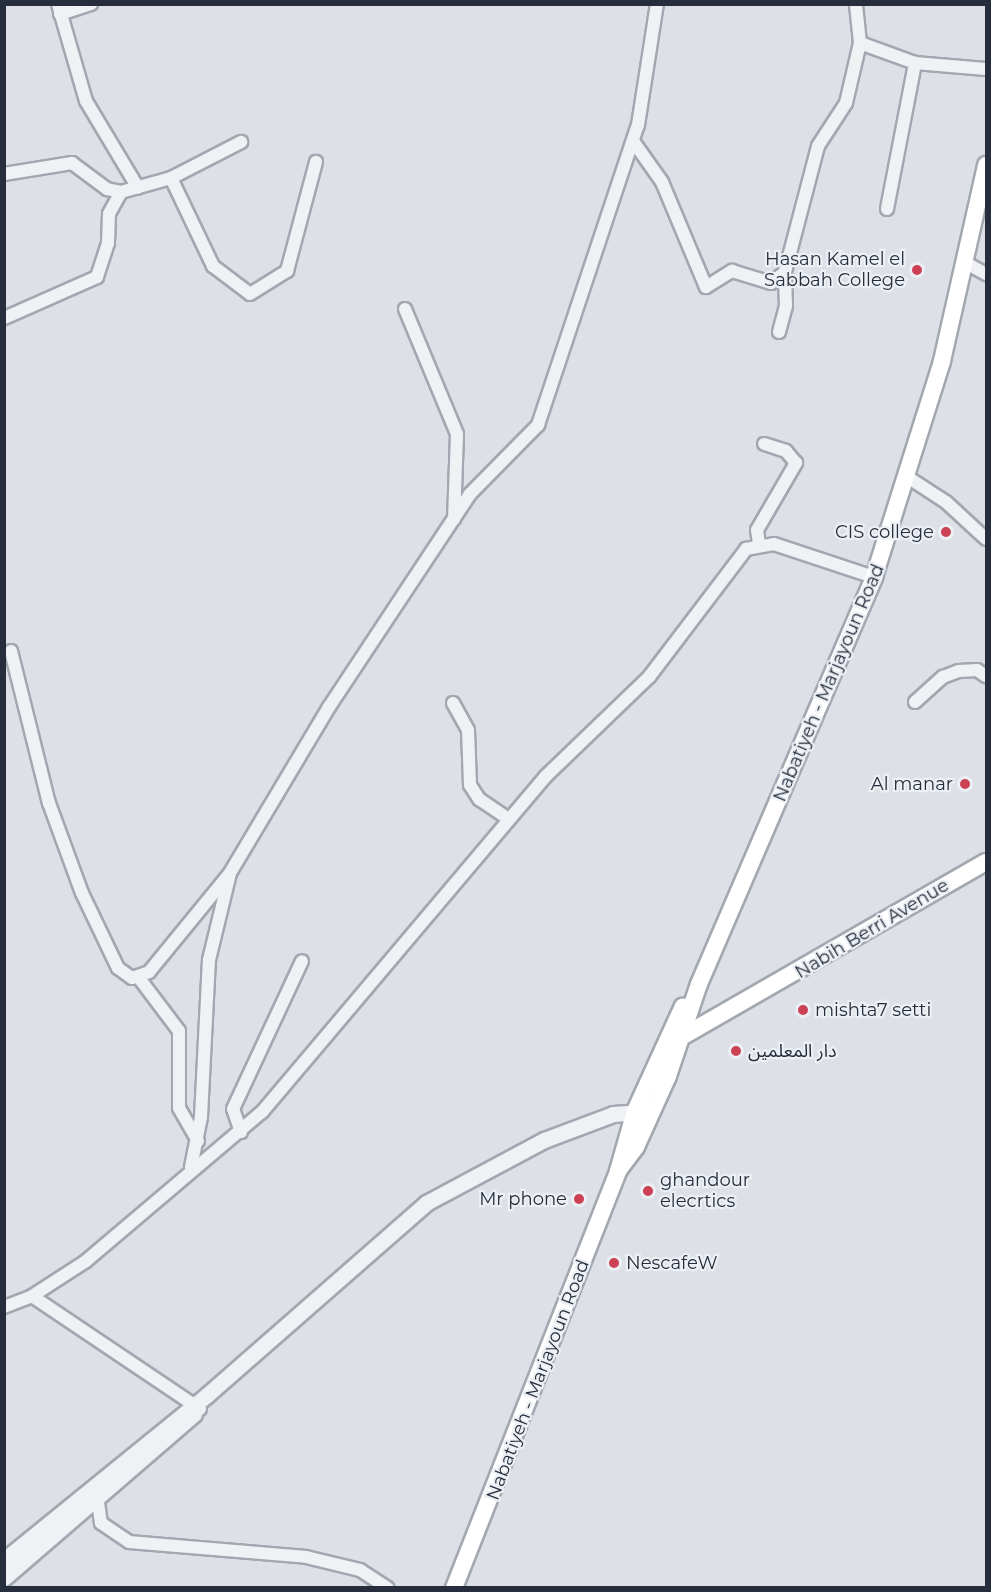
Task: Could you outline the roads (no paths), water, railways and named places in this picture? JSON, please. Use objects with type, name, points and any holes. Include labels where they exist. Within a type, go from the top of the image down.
[{"type":"main road","name":"Nabatiyeh - Marjayoun Road","points":[[454,1587],[618,1172],[874,577],[909,478],[966,263],[987,165]]},
{"type":"main road","name":"Nabih Berri Avenue","points":[[671,1047],[987,862]]},
{"type":"street","points":[[91,4],[59,9],[86,101],[138,188]]},
{"type":"street","points":[[779,332],[786,306],[784,272],[804,184],[826,129],[846,104],[860,43],[856,4]]},
{"type":"street","points":[[139,978],[230,873],[329,707],[480,481],[537,425],[633,141],[658,5]]},
{"type":"street","points":[[860,43],[915,63],[987,69]]},
{"type":"street","points":[[887,209],[915,63]]},
{"type":"street","points":[[633,141],[662,182],[706,287],[732,271],[771,282],[784,272]]},
{"type":"street","points":[[4,174],[72,163],[106,189],[121,192],[171,178],[241,142]]},
{"type":"street","points":[[171,178],[213,266],[250,294],[287,271],[316,162]]},
{"type":"street","points":[[4,318],[97,277],[108,243],[109,214],[121,192]]},
{"type":"street","points":[[966,263],[987,274]]},
{"type":"street","points":[[405,309],[457,434],[454,520]]},
{"type":"street","points":[[759,544],[757,530],[795,463],[786,451],[764,444]]},
{"type":"street","points":[[909,478],[946,502],[987,539]]},
{"type":"street","points":[[4,1307],[32,1296],[86,1261],[191,1167],[241,1132],[383,973],[509,819],[649,676],[735,559],[759,544],[874,577]]},
{"type":"street","points":[[11,651],[49,803],[82,893],[111,959],[126,975],[139,978],[179,1031],[179,1108],[198,1141]]},
{"type":"street","points":[[915,702],[959,671],[977,670],[987,676]]},
{"type":"street","points":[[453,703],[468,730],[470,785],[479,799],[509,819]]},
{"type":"street","points":[[191,1167],[198,1141],[209,960],[230,873]]},
{"type":"street","points":[[241,1132],[232,1109],[302,962]]},
{"type":"street","points":[[4,1578],[86,1501],[426,1203],[504,1157],[595,1119],[643,1112]]},
{"type":"street","points":[[32,1296],[200,1402]]},
{"type":"street","points":[[4,1560],[86,1501]]},
{"type":"street","points":[[86,1501],[109,1532],[129,1542],[306,1557],[360,1570],[388,1587]]},
{"type":"place","name":"Hasan Kamel el Sabbah College","points":[[917,270]]},
{"type":"place","name":"CIS college","points":[[946,532]]},
{"type":"place","name":"Al manar","points":[[965,784]]},
{"type":"place","name":"mishta7 setti","points":[[803,1010]]},
{"type":"place","name":"دار المعلمين","points":[[736,1051]]},
{"type":"place","name":"ghandour elecrtics","points":[[648,1191]]},
{"type":"place","name":"Mr phone","points":[[579,1199]]},
{"type":"place","name":"NescafeW","points":[[614,1263]]}]
